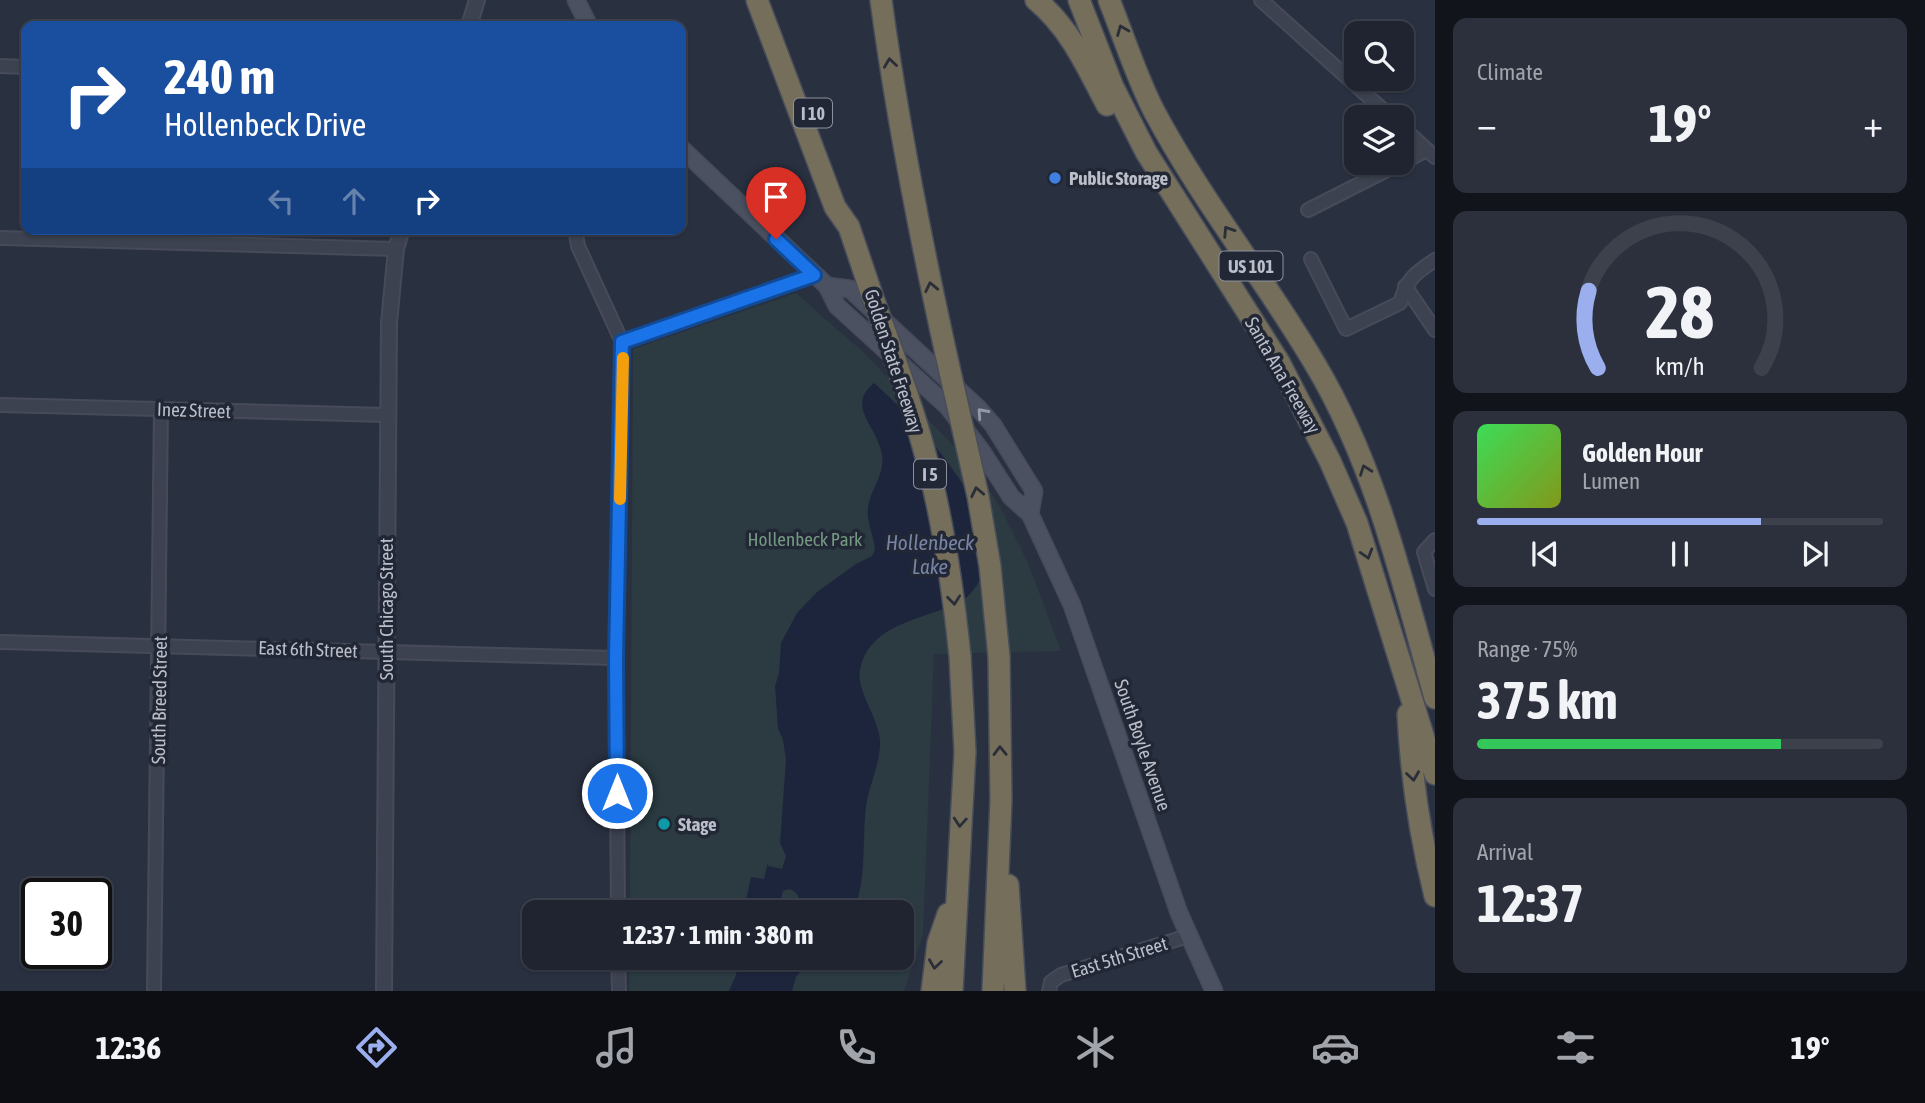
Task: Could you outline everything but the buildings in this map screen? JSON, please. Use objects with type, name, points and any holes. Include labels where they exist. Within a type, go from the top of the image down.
[{"type":"highway","name":"Golden State Freeway","points":[[757,0],[835,207],[849,227],[927,459],[952,586],[960,656],[965,752],[952,991]]},
{"type":"highway","name":"I 10","points":[[772,0],[845,202],[849,227]]},
{"type":"highway","name":"I 5","points":[[881,0],[894,98],[915,213],[978,496],[990,566],[999,657],[1001,800],[993,991]]},
{"type":"highway","points":[[1036,0],[1055,17],[1073,41],[1120,128],[1146,152]]},
{"type":"highway","name":"Santa Ana Freeway","points":[[1079,0],[1113,87],[1146,152],[1279,362],[1330,461],[1357,523],[1435,774]]},
{"type":"highway","name":"Santa Ana Freeway","points":[[1109,0],[1154,112],[1223,224],[1316,365],[1354,440],[1389,534],[1435,698]]},
{"type":"highway","points":[[1389,534],[1435,667]]},
{"type":"highway","points":[[1406,684],[1411,765],[1424,850],[1435,896]]},
{"type":"highway","points":[[1001,800],[1013,934],[1015,991]]},
{"type":"highway","points":[[932,991],[938,943],[956,892]]},
{"type":"main road","points":[[576,0],[586,21]]},
{"type":"main road","name":"South Boyle Avenue","points":[[686,153],[821,281],[837,306],[948,407],[983,453],[1011,497],[1030,514],[1073,605],[1188,936],[1214,991]]},
{"type":"main road","name":"South Boyle Avenue","points":[[821,281],[850,289],[978,408],[993,425],[1034,491],[1030,514]]},
{"type":"street","points":[[471,21],[477,0]]},
{"type":"street","points":[[1261,0],[1378,105]]},
{"type":"street","points":[[0,66],[21,67]]},
{"type":"street","points":[[1414,138],[1431,153],[1414,159]]},
{"type":"street","points":[[1308,210],[1377,175]]},
{"type":"street","name":"South Chicago Street","points":[[384,991],[387,415],[389,323],[396,249],[400,235]]},
{"type":"street","points":[[576,235],[578,246],[622,342],[616,659],[618,900]]},
{"type":"street","points":[[0,238],[396,249]]},
{"type":"street","points":[[1311,259],[1346,329],[1400,303],[1405,286],[1416,273],[1435,260]]},
{"type":"street","points":[[622,342],[821,281]]},
{"type":"street","points":[[1405,286],[1435,330]]},
{"type":"street","name":"Inez Street","points":[[0,405],[387,415]]},
{"type":"street","name":"South Breed Street","points":[[154,991],[161,409]]},
{"type":"street","points":[[1435,540],[1424,552],[1435,589]]},
{"type":"street","name":"East 6th Street","points":[[0,642],[616,659]]},
{"type":"street","name":"East 5th Street","points":[[1050,986],[1061,975],[1188,936]]},
{"type":"street","points":[[618,970],[619,991]]},
{"type":"green space","name":"Hollenbeck Park","points":[[796,293],[863,352],[976,469],[1000,507],[1028,563],[1061,651],[934,654],[923,934],[914,961],[914,900],[630,900],[633,349]]},
{"type":"green space","name":"Hollenbeck Park","points":[[630,970],[911,970],[904,991],[629,991]]},
{"type":"water","name":"Hollenbeck Lake","points":[[874,383],[903,411],[945,459],[968,493],[979,516],[984,556],[982,572],[980,580],[961,602],[904,623],[881,636],[865,656],[860,669],[861,686],[878,731],[880,749],[866,807],[862,874],[857,900],[799,900],[795,892],[789,889],[783,891],[781,900],[746,900],[751,877],[764,879],[768,862],[768,866],[782,869],[786,856],[780,843],[786,760],[778,728],[775,686],[779,673],[781,643],[797,613],[817,592],[872,556],[875,550],[868,507],[882,469],[882,455],[863,409],[862,400]]},
{"type":"water","points":[[737,970],[802,970],[796,977],[792,991],[729,991]]},
{"type":"slow traffic","points":[[620,499],[623,358]]},
{"type":"place","name":"Public Storage","points":[[1055,178]]},
{"type":"place","name":"Stage","points":[[664,824]]},
{"type":"route","points":[[617,793],[616,659],[622,342],[814,275],[776,239]]}]
